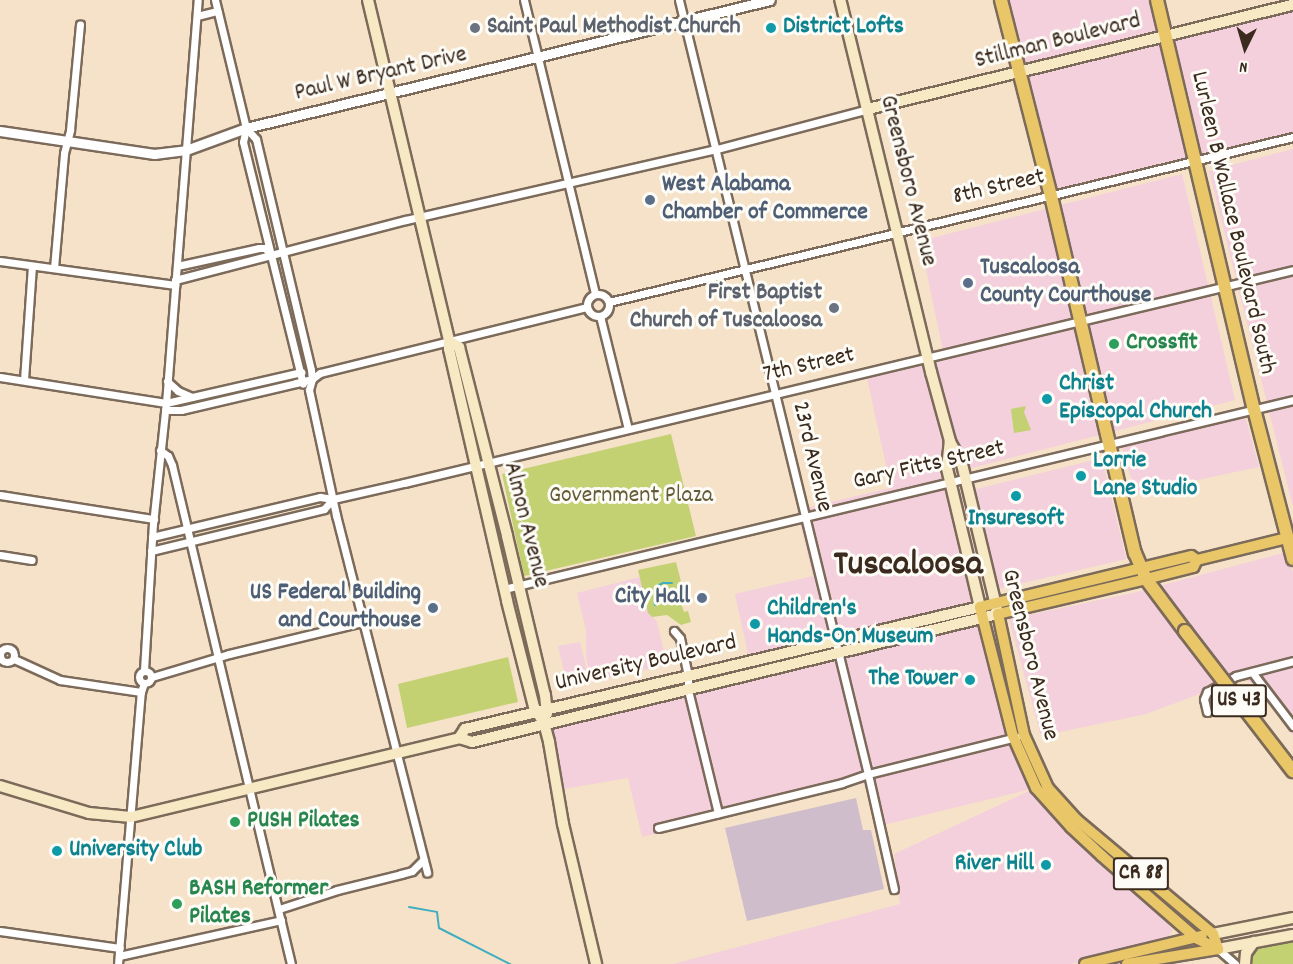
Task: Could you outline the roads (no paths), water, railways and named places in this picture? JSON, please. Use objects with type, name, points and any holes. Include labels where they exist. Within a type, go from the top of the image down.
[{"type":"highway","name":"US 43","points":[[1001,0],[1051,196],[1109,446],[1143,574],[1293,771]]},
{"type":"highway","name":"Lurleen B Wallace Boulevard South","points":[[1157,0],[1254,409],[1281,517],[1290,538],[1293,560]]},
{"type":"main road","name":"Almon Avenue","points":[[368,0],[449,341],[504,589],[535,712],[544,723]]},
{"type":"main road","name":"Greensboro Avenue","points":[[840,0],[928,358],[950,441],[962,464],[997,609],[1018,736],[1059,802],[1077,820],[1214,934]]},
{"type":"main road","name":"Stillman Boulevard","points":[[868,109],[1166,38],[1293,5]]},
{"type":"main road","name":"Almon Avenue","points":[[449,341],[459,347],[519,586],[548,709],[544,723],[563,824],[596,964]]},
{"type":"main road","name":"Greensboro Avenue","points":[[950,441],[947,468],[981,613],[1032,781],[1052,807],[1174,919],[1196,938],[1218,949]]},
{"type":"main road","name":"University Boulevard","points":[[0,786],[89,813],[131,817],[459,738],[472,742],[838,654],[981,613],[1143,574],[1191,556],[1197,560],[1290,538]]},
{"type":"main road","name":"University Boulevard","points":[[459,738],[465,729],[688,675],[835,640],[981,613]]},
{"type":"main road","points":[[1085,964],[1293,918]]},
{"type":"main road","name":"CR 88","points":[[1164,946],[1175,938],[1177,926],[1174,919]]},
{"type":"main road","points":[[1214,934],[1218,949]]},
{"type":"main road","points":[[1134,963],[1293,935]]},
{"type":"main road","points":[[1245,964],[1246,954],[1254,942]]},
{"type":"street","points":[[144,683],[139,676],[144,670],[152,537],[198,0]]},
{"type":"street","points":[[216,0],[246,128],[243,142],[301,382],[309,390]]},
{"type":"street","points":[[524,0],[595,294]]},
{"type":"street","name":"23rd Avenue","points":[[679,0],[868,774],[894,890]]},
{"type":"street","name":"Paul W Bryant Drive","points":[[0,131],[154,154],[186,150],[246,128],[770,0]]},
{"type":"street","points":[[197,16],[218,11]]},
{"type":"street","points":[[54,268],[80,24]]},
{"type":"street","points":[[0,261],[175,283],[261,260],[270,254],[568,181],[717,149],[868,109]]},
{"type":"street","points":[[246,128],[256,137],[311,370],[312,379],[309,390],[333,500],[427,873]]},
{"type":"street","name":"8th Street","points":[[609,302],[1293,137]]},
{"type":"street","points":[[177,266],[259,248],[265,248],[270,254]]},
{"type":"street","points":[[24,380],[33,266]]},
{"type":"street","name":"7th Street","points":[[152,537],[320,497],[333,500],[1293,270]]},
{"type":"street","points":[[595,294],[604,295],[609,302],[609,310],[600,316],[592,315],[587,307],[588,301],[595,294]]},
{"type":"street","points":[[165,406],[311,370],[320,372],[587,307]]},
{"type":"street","points":[[600,316],[628,429]]},
{"type":"street","points":[[0,377],[182,410],[312,379],[320,372]]},
{"type":"street","points":[[167,381],[178,391],[192,398]]},
{"type":"street","name":"Gary Fitts Street","points":[[504,589],[804,515],[1109,446],[1293,400]]},
{"type":"street","points":[[160,450],[168,456],[172,465],[291,964]]},
{"type":"street","points":[[0,495],[154,519]]},
{"type":"street","name":"7th Street","points":[[151,551],[324,509],[333,500]]},
{"type":"street","points":[[1281,517],[1293,524]]},
{"type":"street","points":[[0,555],[32,560]]},
{"type":"street","points":[[281,920],[119,960],[141,692],[144,683],[152,677],[219,657],[362,622]]},
{"type":"street","points":[[674,631],[680,638],[688,675],[688,690],[718,813]]},
{"type":"street","points":[[14,659],[60,680],[141,692]]},
{"type":"street","points":[[1207,712],[1204,699],[1207,692],[1236,676],[1293,661]]},
{"type":"street","points":[[144,670],[150,672],[152,677]]},
{"type":"street","points":[[1252,672],[1293,726]]},
{"type":"street","points":[[658,828],[842,783],[868,774],[1018,736]]},
{"type":"street","points":[[279,909],[337,890],[412,871],[423,860]]},
{"type":"street","points":[[0,931],[120,948]]},
{"type":"street","name":"Greensboro Avenue","points":[[1218,949],[1235,964]]},
{"type":"waterway","points":[[656,592],[657,586],[672,583]]},
{"type":"waterway","points":[[654,597],[655,605]]},
{"type":"waterway","points":[[409,907],[437,912],[439,928],[510,964]]},
{"type":"place","name":"Saint Paul Methodist Church","points":[[475,28]]},
{"type":"place","name":"District Lofts","points":[[771,28]]},
{"type":"place","name":"West Alabama Chamber of Commerce","points":[[650,200]]},
{"type":"place","name":"Tuscaloosa County Courthouse","points":[[968,283]]},
{"type":"place","name":"First Baptist Church of Tuscaloosa","points":[[834,308]]},
{"type":"place","name":"Crossfit","points":[[1114,344]]},
{"type":"place","name":"Christ Episcopal Church","points":[[1047,399]]},
{"type":"place","name":"Lorrie Lane Studio","points":[[1081,476]]},
{"type":"place","name":"Insuresoft","points":[[1016,496]]},
{"type":"place","name":"City Hall","points":[[702,598]]},
{"type":"place","name":"US Federal Building and Courthouse","points":[[433,608]]},
{"type":"place","name":"Children's Hands-On Museum","points":[[755,624]]},
{"type":"place","name":"The Tower","points":[[970,680]]},
{"type":"place","name":"PUSH Pilates","points":[[235,822]]},
{"type":"place","name":"University Club","points":[[57,851]]},
{"type":"place","name":"River Hill","points":[[1046,865]]},
{"type":"place","name":"BASH Reformer Pilates","points":[[177,904]]},
{"type":"district","name":"Tuscaloosa","points":[[908,567]]},
{"type":"park label","name":"Government Plaza","points":[[631,497]]}]
